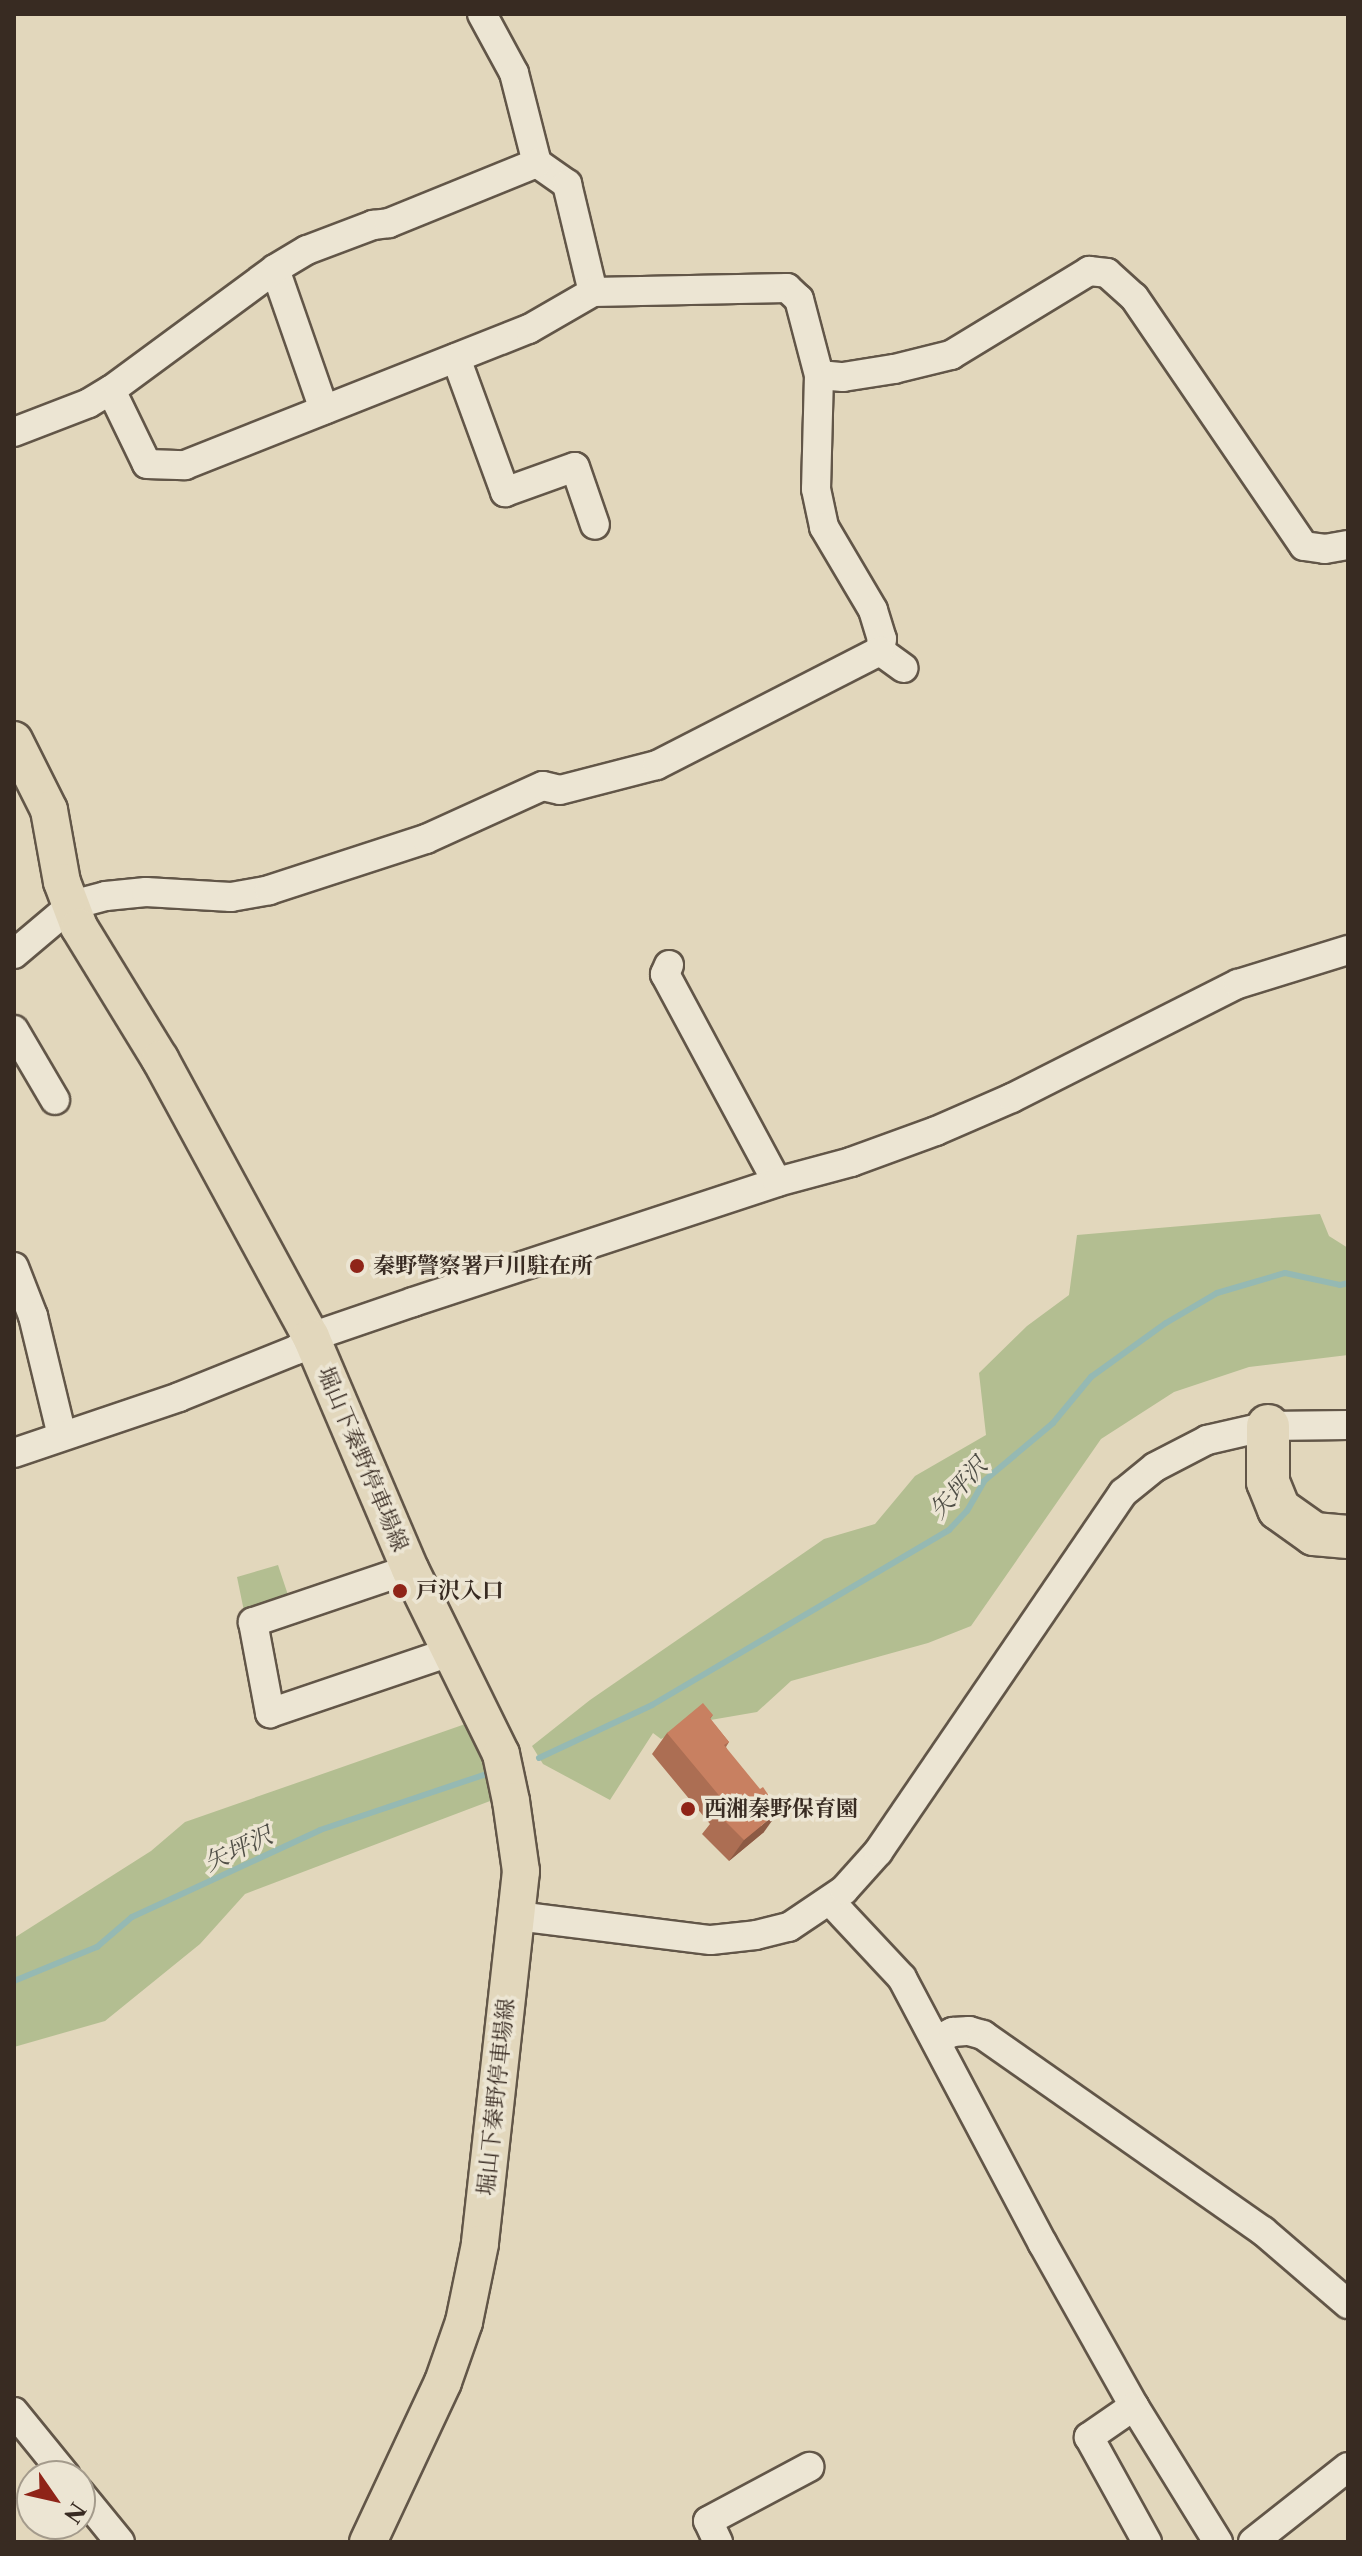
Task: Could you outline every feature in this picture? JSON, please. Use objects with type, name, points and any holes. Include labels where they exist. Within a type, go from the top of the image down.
[{"type":"highway","points":[[1268,1426],[1282,1478],[1293,1500],[1315,1515],[1336,1521],[1348,1520]]},
{"type":"highway","points":[[1268,1426],[1268,1482],[1279,1509],[1300,1528],[1314,1534],[1348,1537]]},
{"type":"main road","name":"堀山下秦野停車場線","points":[[14,740],[49,810],[62,882],[79,927],[160,1059],[311,1337],[410,1569],[501,1754],[521,1871],[480,2244],[464,2322],[443,2382],[368,2542]]},
{"type":"street","points":[[482,14],[514,73],[537,163],[567,184],[593,292]]},
{"type":"street","points":[[14,432],[89,403],[111,390],[275,269],[307,250],[373,225],[389,223],[537,163]]},
{"type":"street","points":[[275,269],[324,410]]},
{"type":"street","points":[[819,375],[843,377],[951,355],[1089,271],[1107,273],[1134,297],[1304,546],[1325,549],[1348,545]]},
{"type":"street","points":[[111,390],[147,464],[185,465],[529,329],[593,292],[787,288],[799,299],[819,375],[816,489],[824,527],[873,610],[882,639],[880,651]]},
{"type":"street","points":[[456,358],[505,492],[575,467],[595,525]]},
{"type":"street","points":[[880,651],[903,668]]},
{"type":"street","points":[[14,954],[72,905],[106,896],[146,892],[231,897],[269,890],[426,839],[543,786],[560,790],[657,765],[880,651]]},
{"type":"street","points":[[14,1453],[179,1397],[296,1350],[311,1337],[777,1182],[851,1162],[936,1131],[1012,1098],[1238,984],[1348,950]]},
{"type":"street","points":[[669,965],[665,974],[777,1182]]},
{"type":"street","points":[[14,1030],[55,1100]]},
{"type":"street","points":[[14,1267],[33,1316],[62,1436]]},
{"type":"street","points":[[517,1916],[711,1940],[789,1927],[830,1901],[878,1852],[1123,1493],[1155,1467],[1207,1440],[1268,1426],[1348,1425]]},
{"type":"street","points":[[410,1569],[253,1622],[270,1713],[450,1652]]},
{"type":"street","points":[[830,1901],[902,1978],[1043,2244],[1134,2406],[1218,2542]]},
{"type":"street","points":[[937,2040],[953,2032],[969,2031],[983,2035],[1263,2231],[1348,2304]]},
{"type":"street","points":[[1134,2406],[1089,2437],[1147,2542]]},
{"type":"street","points":[[14,2412],[53,2460]]},
{"type":"street","points":[[718,2542],[708,2521],[809,2467]]},
{"type":"street","points":[[1253,2542],[1348,2467]]},
{"type":"street","points":[[96,2513],[120,2542]]},
{"type":"green space","points":[[1320,1214],[1329,1236],[1348,1248],[1348,1355],[1249,1367],[1174,1392],[1101,1439],[971,1626],[928,1643],[791,1681],[757,1712],[693,1723],[661,1739],[653,1733],[610,1800],[543,1764],[532,1746],[590,1700],[824,1539],[875,1524],[915,1476],[986,1435],[979,1373],[1027,1326],[1069,1295],[1077,1235]]},
{"type":"green space","points":[[278,1565],[288,1595],[278,1598],[279,1604],[245,1616],[237,1577]]},
{"type":"green space","points":[[471,1722],[498,1798],[245,1894],[200,1944],[105,2021],[14,2047],[14,1938],[151,1851],[185,1822]]},
{"type":"building","points":[[703,1703],[713,1715],[710,1718],[729,1742],[724,1745],[760,1789],[763,1787],[779,1811],[744,1840],[717,1813],[727,1805],[667,1733]]},
{"type":"waterway","name":"矢坪沢","points":[[539,1758],[652,1705],[949,1530],[967,1511],[984,1481],[1053,1423],[1091,1377],[1166,1323],[1217,1293],[1285,1273],[1340,1285],[1348,1283]]},
{"type":"waterway","name":"矢坪沢","points":[[14,1981],[97,1947],[132,1917],[320,1830],[489,1773]]},
{"type":"place","name":"秦野警察署戸川駐在所","points":[[357,1266]]},
{"type":"place","name":"戸沢入口","points":[[400,1591]]},
{"type":"place","name":"西湘秦野保育園","points":[[688,1809]]}]
